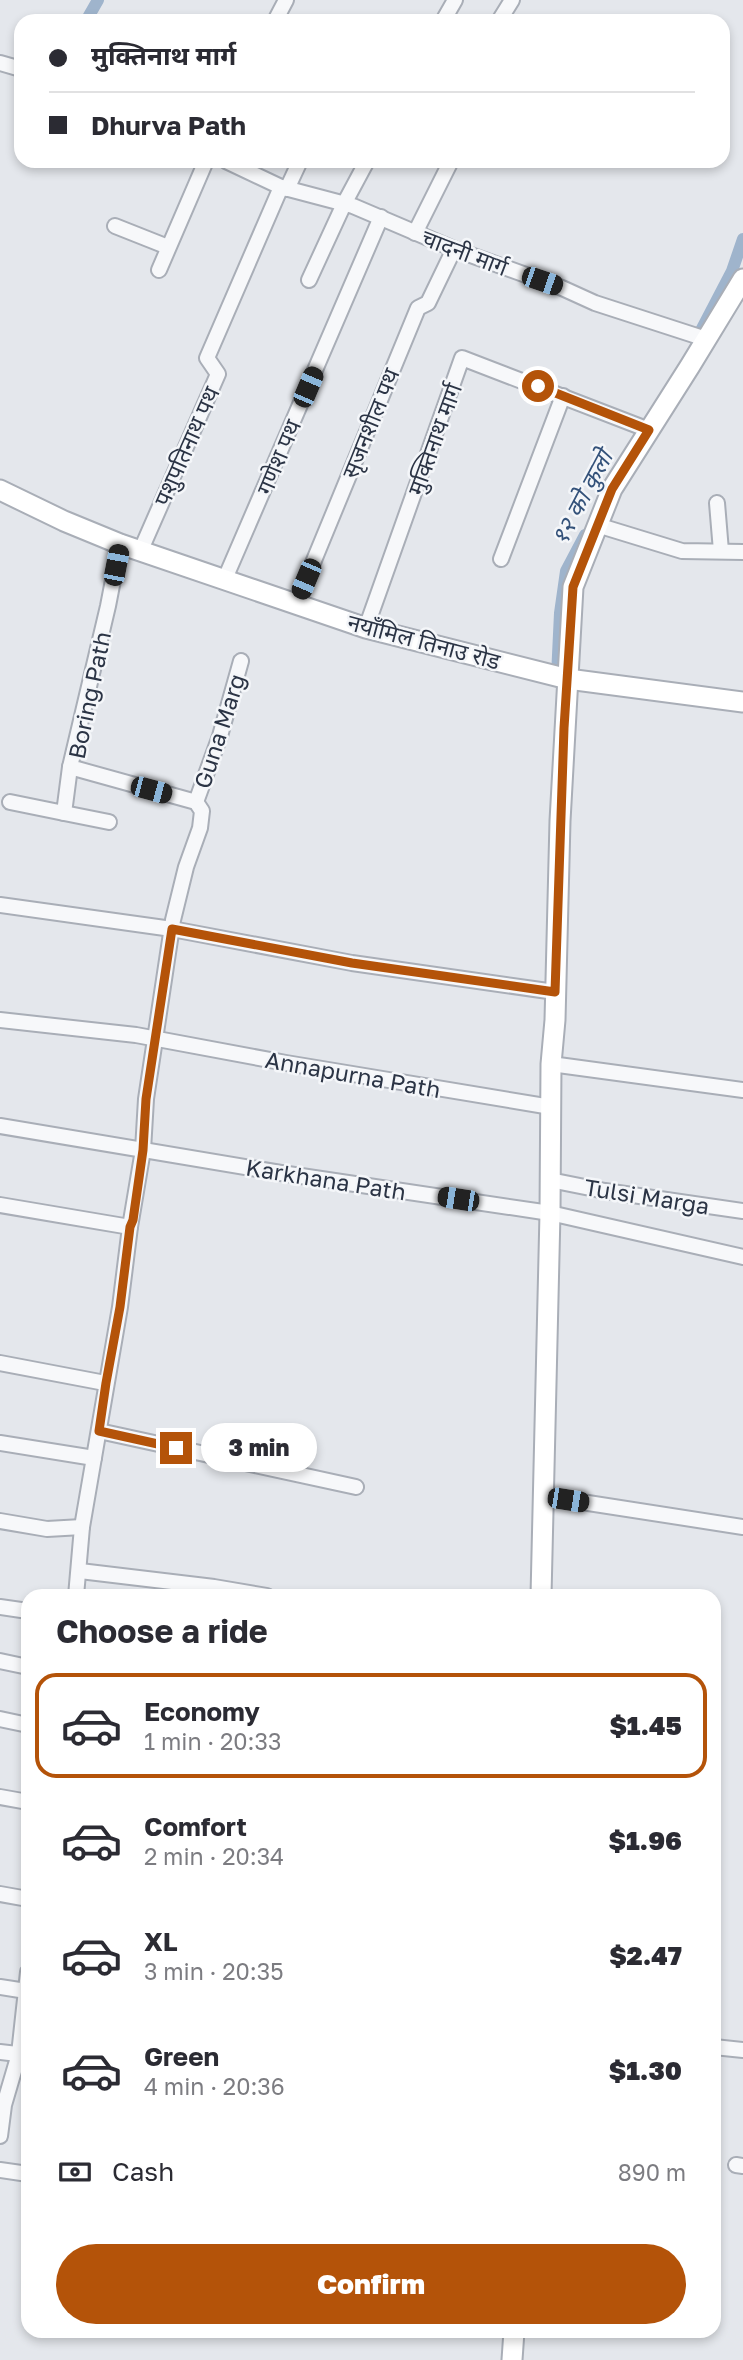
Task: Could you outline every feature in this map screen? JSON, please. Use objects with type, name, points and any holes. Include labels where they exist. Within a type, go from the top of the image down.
[{"type":"street","points":[[159,270],[203,168]]},
{"type":"street","name":"चादनी मार्ग","points":[[241,168],[284,188],[381,217],[415,233],[595,303],[700,338]]},
{"type":"street","points":[[284,188],[296,168]]},
{"type":"street","points":[[310,280],[363,168]]},
{"type":"street","points":[[415,233],[448,168]]},
{"type":"street","name":"पशुपतिनाथ पथ","points":[[139,552],[218,374],[207,358],[284,188]]},
{"type":"street","name":"गणेश पथ","points":[[224,581],[381,217]]},
{"type":"street","points":[[115,226],[168,247]]},
{"type":"street","name":"सृजनशील पथ","points":[[296,604],[418,308],[428,303],[454,248]]},
{"type":"street","points":[[541,1589],[551,1064],[555,1020],[560,821],[573,587],[612,489],[644,428],[700,338],[743,279]]},
{"type":"street","name":"मुक्तिनाथ मार्ग","points":[[366,628],[463,358],[644,428]]},
{"type":"street","points":[[501,559],[563,396]]},
{"type":"street","name":"नयाँमिल तिनाउ रोड","points":[[0,490],[64,521],[139,552],[366,628],[568,678],[743,702]]},
{"type":"street","points":[[717,503],[721,551]]},
{"type":"street","points":[[597,525],[682,551],[743,552]]},
{"type":"street","name":"Boring Path","points":[[120,544],[70,767],[197,802]]},
{"type":"street","name":"Guna Marg","points":[[197,802],[220,736],[241,660]]},
{"type":"street","points":[[64,813],[70,767]]},
{"type":"street","points":[[10,802],[109,822]]},
{"type":"street","points":[[77,1589],[82,1527],[120,1307],[143,1150],[146,1099],[172,929],[186,867],[200,828],[202,811],[197,802]]},
{"type":"street","points":[[0,905],[172,929],[352,963],[555,992]]},
{"type":"street","name":"Annapurna Path","points":[[0,1020],[135,1035],[551,1107]]},
{"type":"street","points":[[551,1064],[743,1090]]},
{"type":"street","name":"Karkhana Path","points":[[0,1126],[550,1213],[743,1257]]},
{"type":"street","name":"Tulsi Marga","points":[[550,1180],[605,1191],[743,1211]]},
{"type":"street","points":[[0,1205],[130,1227]]},
{"type":"street","points":[[0,1363],[106,1383]]},
{"type":"street","points":[[99,1431],[356,1486]]},
{"type":"street","points":[[0,1443],[94,1458]]},
{"type":"street","points":[[543,1496],[743,1527]]},
{"type":"street","points":[[0,1521],[47,1529],[82,1527]]},
{"type":"street","points":[[80,1571],[226,1589]]},
{"type":"street","points":[[0,1607],[21,1610]]},
{"type":"street","points":[[0,1661],[21,1666]]},
{"type":"street","points":[[0,1719],[21,1724]]},
{"type":"street","points":[[0,1797],[21,1801]]},
{"type":"street","points":[[0,1894],[21,1898]]},
{"type":"street","points":[[0,1987],[21,1991]]},
{"type":"street","points":[[721,2048],[743,2050]]},
{"type":"street","points":[[0,2052],[21,2054]]},
{"type":"street","points":[[0,2136],[2,2105],[21,2061]]},
{"type":"street","points":[[0,2169],[21,2173]]},
{"type":"street","points":[[512,2360],[514,2338]]},
{"type":"waterway","points":[[90,14],[98,0]]},
{"type":"waterway","name":"१२ को कुलो","points":[[696,340],[732,271],[743,239]]},
{"type":"waterway","name":"१२ को कुलो","points":[[557,676],[560,613],[566,571],[585,535]]},
{"type":"route","points":[[176,1448],[99,1431],[133,1220],[143,1150],[146,1099],[172,929],[352,963],[555,992],[564,728],[573,587],[612,489],[649,430],[538,386]]}]
